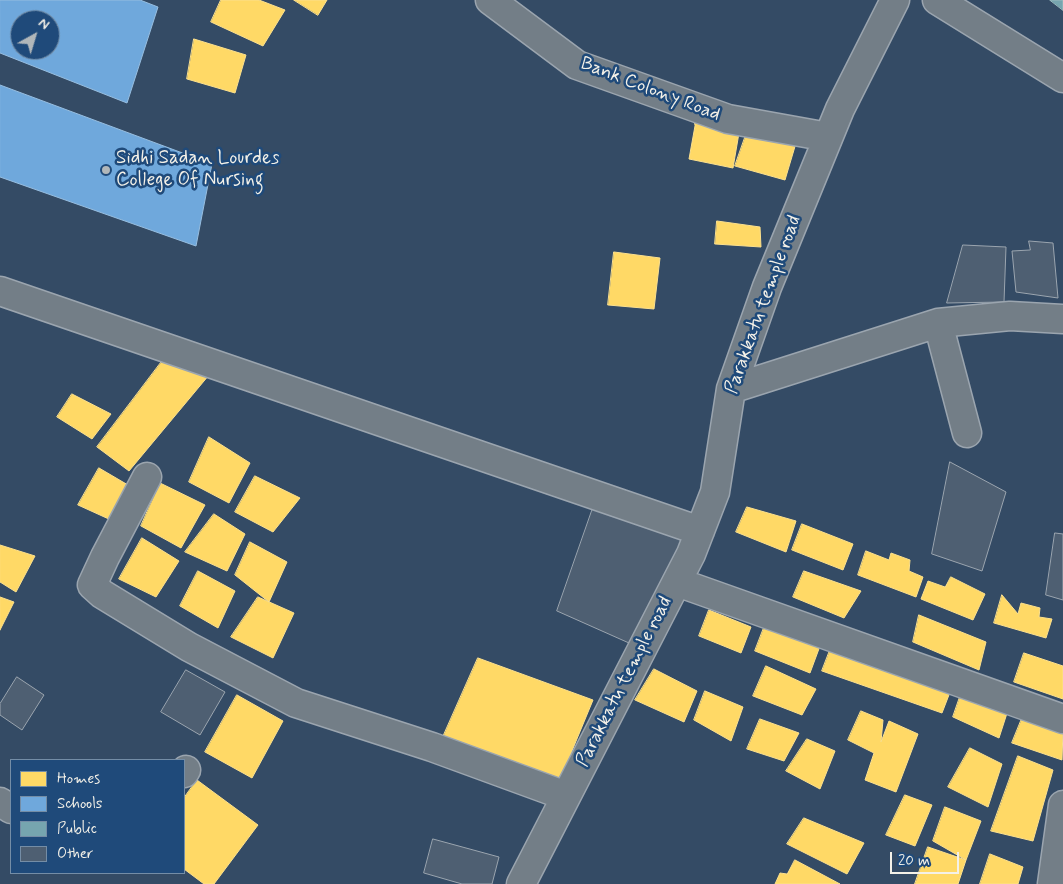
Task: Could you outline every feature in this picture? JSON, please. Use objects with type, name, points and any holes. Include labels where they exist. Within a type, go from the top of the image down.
[{"type":"street","name":"Bank Colony Road","points":[[490,0],[577,65],[728,119],[828,137]]},
{"type":"street","name":"Parakkatu temple road","points":[[521,884],[691,554],[715,492],[731,389],[766,287],[840,109],[895,0]]},
{"type":"street","points":[[937,0],[1063,78]]},
{"type":"street","points":[[0,291],[700,531]]},
{"type":"street","points":[[731,389],[938,323],[1010,316],[1063,320]]},
{"type":"street","points":[[938,323],[967,433]]},
{"type":"street","points":[[147,477],[92,585],[102,594],[189,648],[296,703],[432,747],[566,796]]},
{"type":"street","points":[[677,582],[1063,719]]},
{"type":"street","points":[[1052,884],[1063,806]]},
{"type":"building: Homes","points":[[221,0],[259,0],[285,10],[263,46],[211,22]]},
{"type":"building: Homes","points":[[294,0],[327,0],[318,15]]},
{"type":"building: Homes","points":[[194,39],[246,55],[235,93],[187,79]]},
{"type":"building: Homes","points":[[694,118],[740,127],[733,168],[689,159],[695,126]]},
{"type":"building: Homes","points":[[747,132],[796,143],[785,180],[735,166]]},
{"type":"building: Homes","points":[[717,221],[760,227],[761,247],[715,244]]},
{"type":"building: Homes","points":[[614,252],[660,258],[654,309],[608,305]]},
{"type":"building: Homes","points":[[166,356],[209,375],[129,471],[97,447]]},
{"type":"building: Homes","points":[[72,394],[111,414],[92,439],[57,417]]},
{"type":"building: Homes","points":[[209,437],[250,463],[229,503],[189,482]]},
{"type":"building: Homes","points":[[99,468],[128,485],[111,520],[78,505]]},
{"type":"building: Homes","points":[[255,476],[300,498],[273,532],[235,512]]},
{"type":"building: Homes","points":[[160,483],[205,505],[181,548],[141,526]]},
{"type":"building: Homes","points":[[747,507],[796,521],[786,552],[736,532]]},
{"type":"building: Homes","points":[[214,514],[245,534],[227,571],[185,552]]},
{"type":"building: Homes","points":[[802,524],[853,544],[843,570],[792,550]]},
{"type":"building: Homes","points":[[142,538],[179,561],[156,597],[119,579]]},
{"type":"building: Homes","points":[[250,542],[287,562],[269,602],[235,575]]},
{"type":"building: Homes","points":[[0,545],[35,556],[16,592],[0,582]]},
{"type":"building: Homes","points":[[866,551],[889,560],[891,553],[910,560],[909,571],[923,577],[916,597],[858,575]]},
{"type":"building: Homes","points":[[198,571],[235,591],[218,628],[180,606]]},
{"type":"building: Homes","points":[[804,571],[861,591],[844,618],[793,597]]},
{"type":"building: Homes","points":[[951,577],[985,594],[973,620],[921,599],[928,581],[945,587]]},
{"type":"building: Homes","points":[[1002,595],[1018,614],[1021,603],[1040,608],[1039,617],[1052,619],[1046,638],[994,623]]},
{"type":"building: Homes","points":[[0,597],[14,602],[0,630]]},
{"type":"building: Homes","points":[[258,597],[294,613],[273,658],[231,637]]},
{"type":"building: Homes","points":[[709,610],[751,627],[741,653],[699,636]]},
{"type":"building: Homes","points":[[919,615],[986,642],[979,670],[913,642]]},
{"type":"building: Homes","points":[[765,625],[820,646],[810,673],[755,651]]},
{"type":"building: Homes","points":[[832,645],[952,687],[942,713],[822,671]]},
{"type":"building: Homes","points":[[1024,653],[1063,666],[1063,699],[1014,682]]},
{"type":"building: Homes","points":[[478,658],[593,700],[560,780],[443,737]]},
{"type":"building: Homes","points":[[766,666],[816,689],[802,715],[753,696]]},
{"type":"building: Homes","points":[[654,669],[697,691],[684,722],[635,700]]},
{"type":"building: Homes","points":[[705,691],[743,707],[731,741],[694,720]]},
{"type":"building: Homes","points":[[961,694],[1009,707],[999,738],[953,717]]},
{"type":"building: Homes","points":[[237,695],[283,721],[252,778],[205,752]]},
{"type":"building: Homes","points":[[861,711],[883,720],[881,742],[889,721],[918,734],[896,792],[865,780],[874,753],[848,740]]},
{"type":"building: Homes","points":[[1023,716],[1063,728],[1062,760],[1012,743]]},
{"type":"building: Homes","points":[[760,719],[799,733],[784,761],[747,749]]},
{"type":"building: Homes","points":[[807,739],[835,751],[820,789],[786,771]]},
{"type":"building: Homes","points":[[970,748],[1002,764],[988,807],[948,787]]},
{"type":"building: Homes","points":[[1018,756],[1053,770],[1033,841],[991,831]]},
{"type":"building: Homes","points":[[197,780],[258,825],[214,884],[204,884],[185,870],[185,797]]},
{"type":"building: Homes","points":[[905,795],[932,805],[915,846],[886,835]]},
{"type":"building: Homes","points":[[945,807],[981,821],[966,860],[933,841]]},
{"type":"building: Homes","points":[[804,818],[864,843],[847,874],[787,844]]},
{"type":"building: Homes","points":[[928,847],[966,860],[958,884],[915,884]]},
{"type":"building: Homes","points":[[990,854],[1023,867],[1018,884],[980,884]]},
{"type":"building: Homes","points":[[795,860],[840,884],[775,884],[780,873],[787,874]]},
{"type":"building: Schools","points":[[0,0],[140,0],[158,7],[127,103],[18,60],[60,60],[60,10],[10,10],[10,57],[0,53]]},
{"type":"building: Schools","name":"Sidhi Sadan Lourdes College Of Nursing","points":[[0,85],[212,164],[196,246],[0,177]]},
{"type":"building: Public","points":[[1050,0],[1063,0],[1063,10]]},
{"type":"building: Other","points":[[1029,241],[1053,243],[1058,298],[1016,292],[1012,251],[1030,250]]},
{"type":"building: Other","points":[[963,245],[1006,247],[1004,302],[947,303]]},
{"type":"building: Other","points":[[950,462],[1006,492],[982,571],[932,554]]},
{"type":"building: Other","points":[[594,505],[690,541],[638,647],[557,611]]},
{"type":"building: Other","points":[[1055,533],[1063,534],[1063,600],[1046,595]]},
{"type":"building: Other","points":[[186,670],[225,692],[200,735],[161,712]]},
{"type":"building: Other","points":[[17,677],[44,695],[22,730],[0,715],[0,704]]},
{"type":"building: Other","points":[[433,839],[499,857],[492,884],[462,884],[424,873]]},
{"type":"place","name":"Sidhi Sadan Lourdes College Of Nursing","points":[[106,170]]}]
